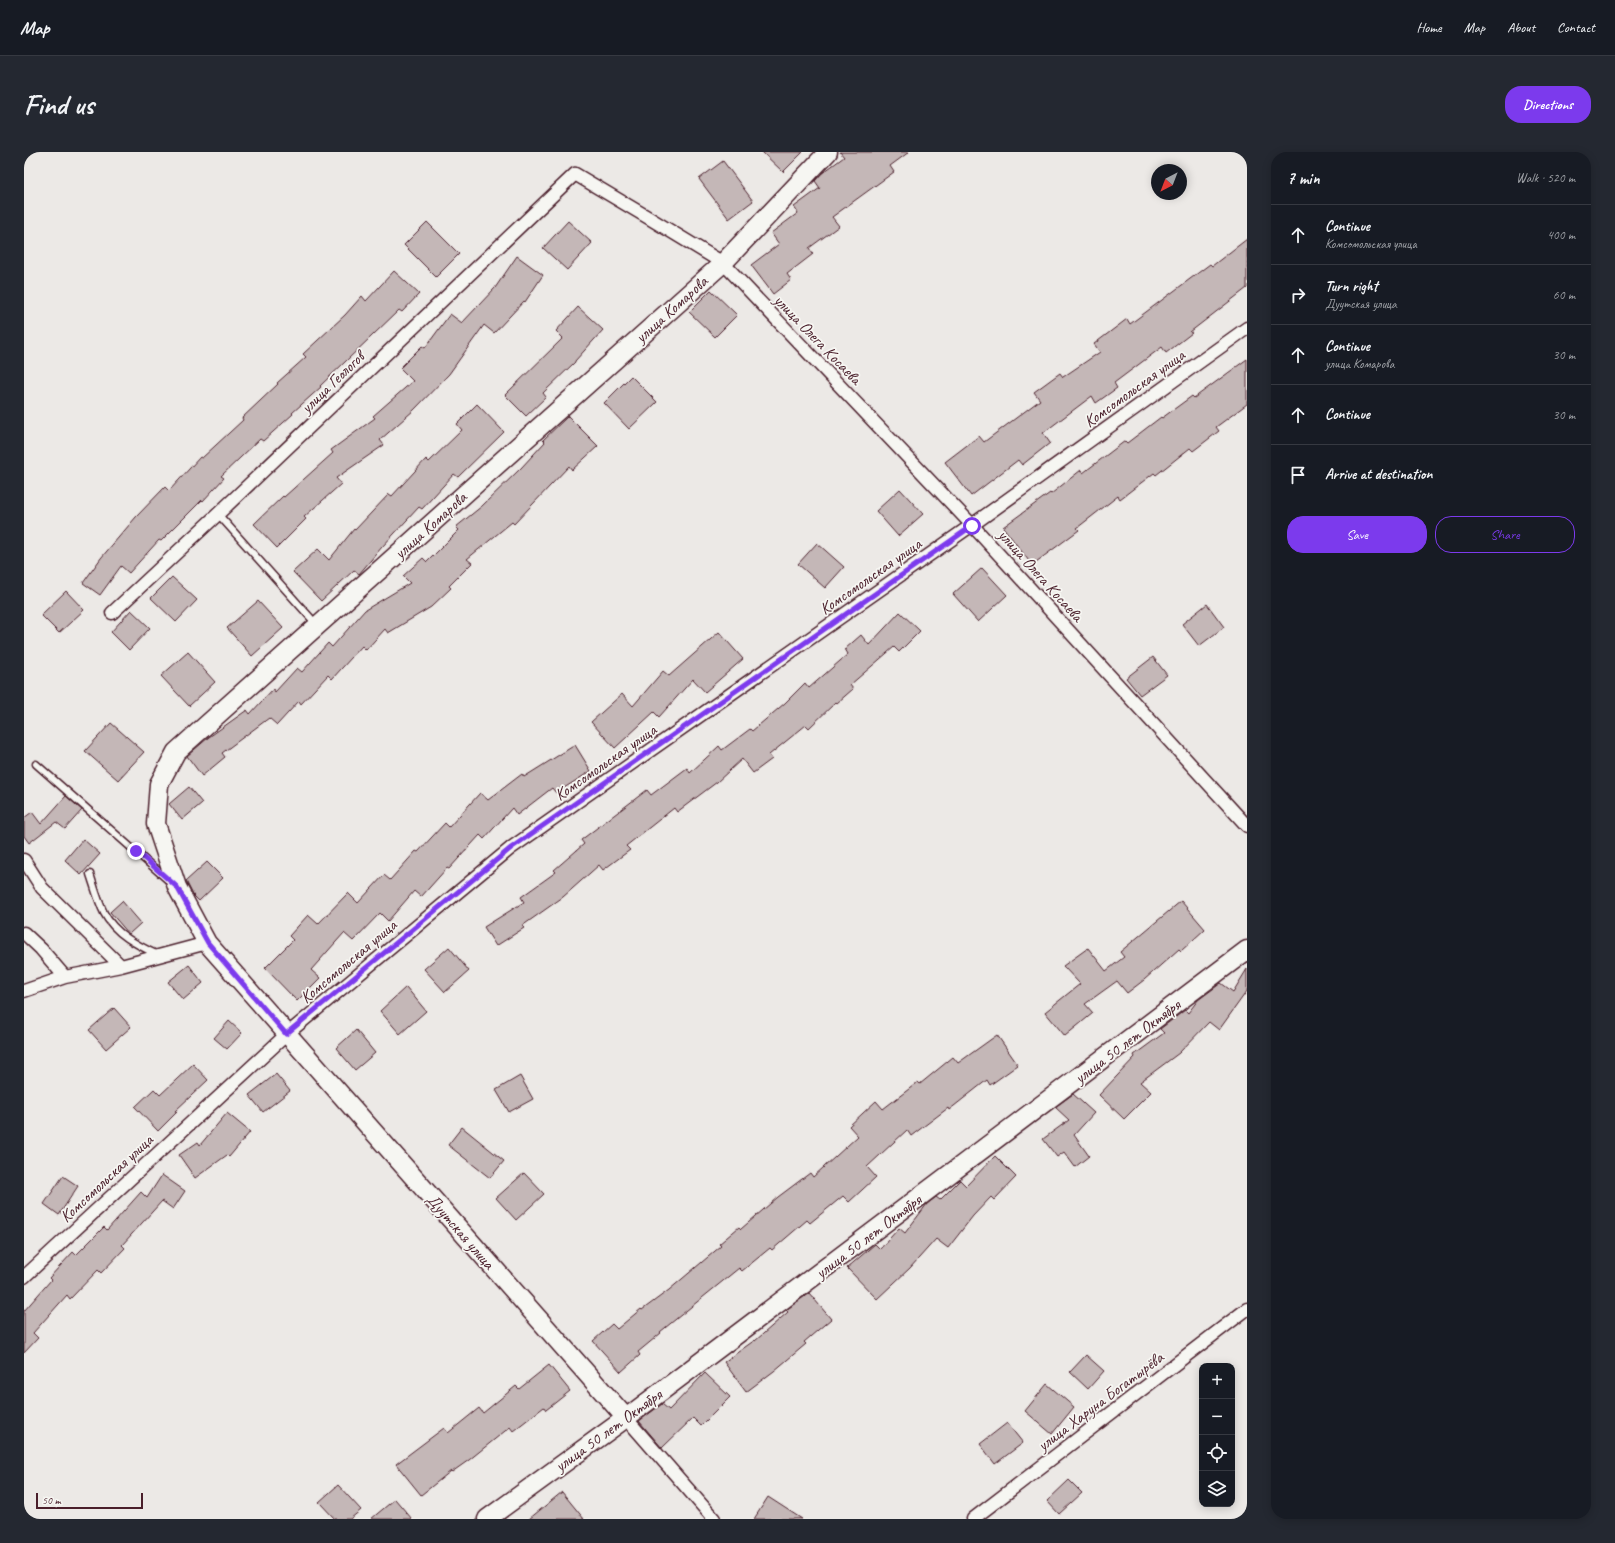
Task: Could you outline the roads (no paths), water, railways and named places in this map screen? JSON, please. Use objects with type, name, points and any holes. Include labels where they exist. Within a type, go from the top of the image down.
[{"type":"street","name":"улица Комарова","points":[[208,943],[177,887],[156,824],[159,784],[176,752],[723,263],[828,152]]},
{"type":"street","name":"улица Олега Косаева","points":[[575,174],[723,263],[972,526],[1247,826]]},
{"type":"street","name":"улица Геологов","points":[[112,613],[575,174]]},
{"type":"street","name":"Комсомольская улица","points":[[24,1276],[286,1034],[511,848],[972,526],[1247,328]]},
{"type":"street","points":[[24,860],[42,888],[121,966]]},
{"type":"street","points":[[24,933],[42,948],[65,977]]},
{"type":"street","name":"Дуутская улица","points":[[208,943],[286,1034],[714,1519]]},
{"type":"street","points":[[24,991],[65,977],[121,966],[208,943]]},
{"type":"street","name":"улица 50 лет Октября","points":[[487,1519],[626,1418],[1247,950]]},
{"type":"street","name":"улица Харуна Богатырёва","points":[[973,1519],[1247,1309]]},
{"type":"lane","points":[[218,514],[318,625]]},
{"type":"lane","points":[[36,764],[177,887]]},
{"type":"lane","points":[[90,874],[104,913],[120,933],[137,945],[159,956]]}]
